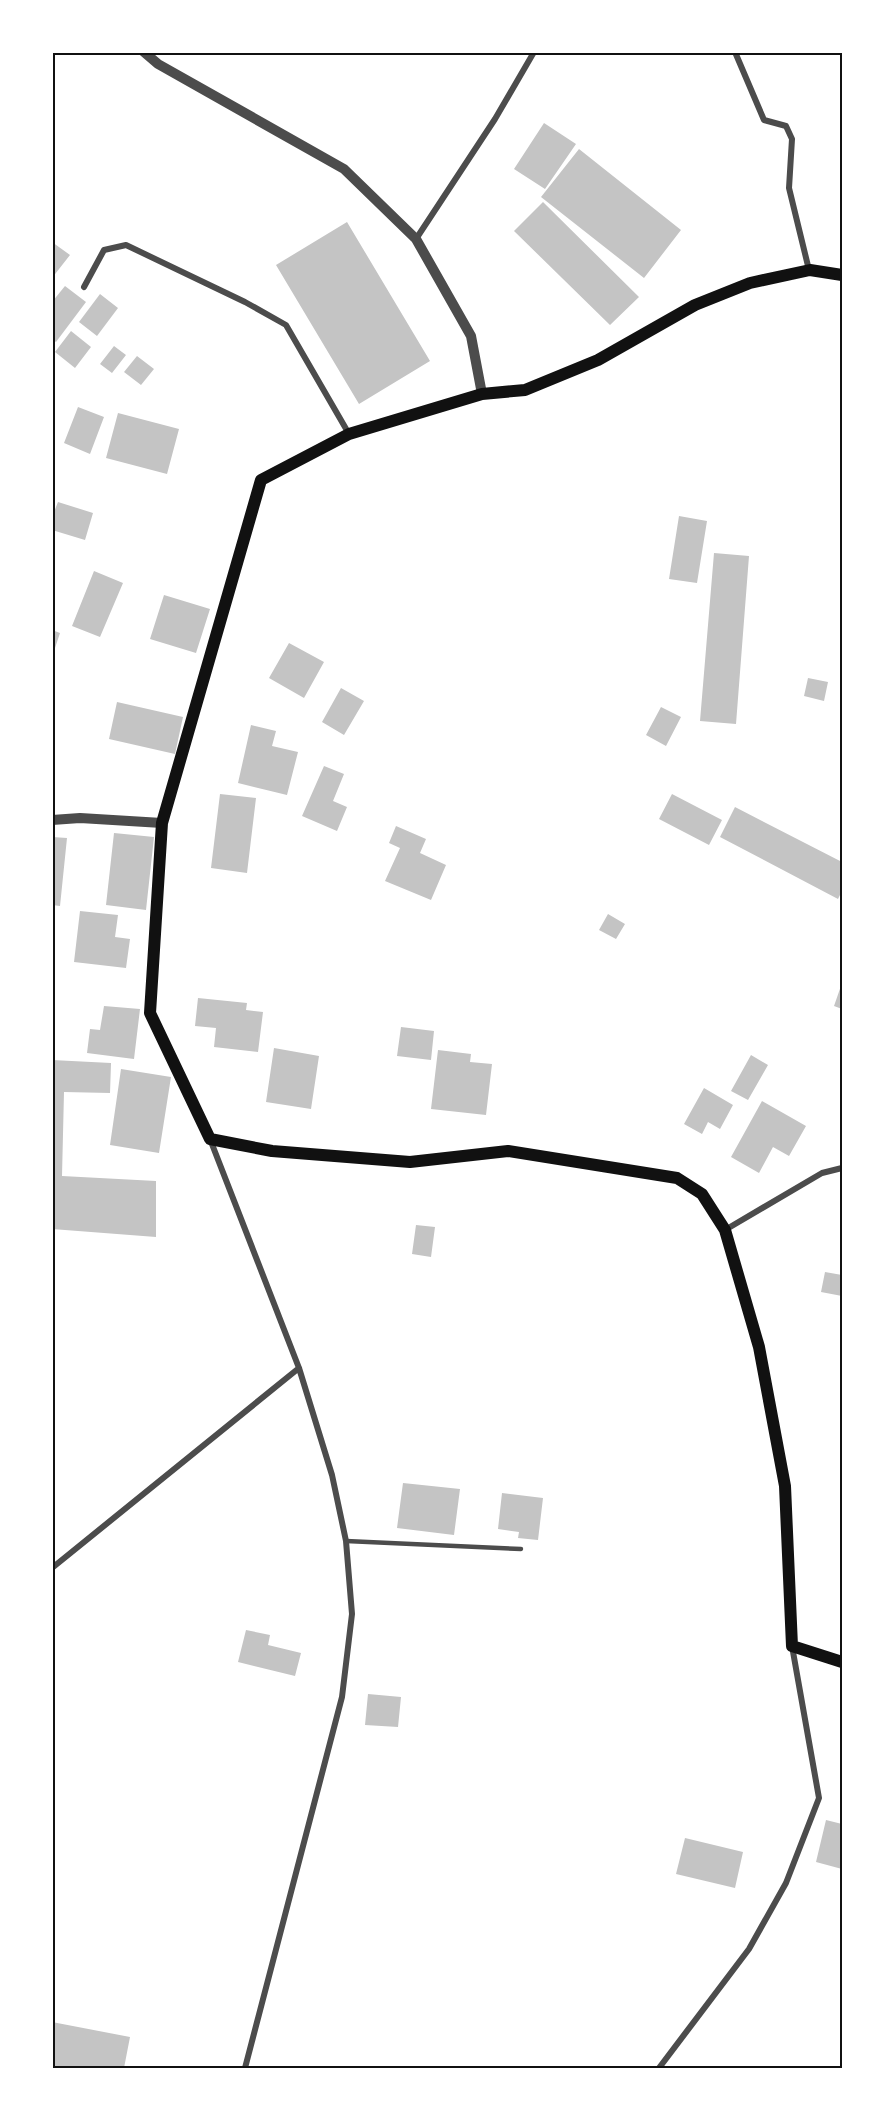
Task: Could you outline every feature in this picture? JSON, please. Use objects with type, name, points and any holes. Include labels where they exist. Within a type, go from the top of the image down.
[{"type":"main road","points":[[843,274],[810,270],[750,283],[695,305],[619,349],[525,390],[482,394],[350,434],[261,480],[162,823],[150,1012],[210,1140],[272,1151],[410,1161],[508,1151],[677,1178],[702,1194],[725,1230],[759,1347],[785,1486],[792,1646],[843,1662]]},
{"type":"street","points":[[144,52],[158,64],[344,169],[416,239],[471,336],[482,394]]},
{"type":"street","points":[[416,239],[495,119],[534,52]]},
{"type":"street","points":[[735,52],[764,120],[786,126],[792,139],[789,188],[810,270]]},
{"type":"street","points":[[84,287],[104,250],[126,245],[245,302],[286,326],[350,434]]},
{"type":"street","points":[[52,820],[80,818],[162,823]]},
{"type":"street","points":[[210,1140],[299,1368],[332,1475],[346,1541],[352,1614],[342,1697],[245,2068]]},
{"type":"street","points":[[725,1230],[822,1173],[843,1168]]},
{"type":"street","points":[[52,1568],[299,1368]]},
{"type":"street","points":[[659,2068],[749,1949],[786,1883],[819,1798],[792,1646]]},
{"type":"lane","points":[[346,1541],[521,1549]]},
{"type":"building","points":[[544,123],[576,144],[545,189],[514,169]]},
{"type":"building","points":[[579,149],[681,230],[644,278],[541,197]]},
{"type":"building","points":[[543,202],[639,297],[610,325],[514,231]]},
{"type":"building","points":[[347,222],[430,361],[359,404],[276,265]]},
{"type":"building","points":[[52,242],[70,255],[52,278]]},
{"type":"building","points":[[65,286],[86,302],[56,342],[52,339],[52,302]]},
{"type":"building","points":[[100,294],[118,308],[97,336],[79,322]]},
{"type":"building","points":[[71,331],[91,347],[75,368],[55,352]]},
{"type":"building","points":[[114,346],[126,355],[112,373],[100,364]]},
{"type":"building","points":[[137,356],[154,369],[141,385],[124,372]]},
{"type":"building","points":[[78,407],[104,417],[90,454],[64,443]]},
{"type":"building","points":[[118,413],[179,429],[167,474],[106,458]]},
{"type":"building","points":[[58,502],[93,513],[85,540],[52,530],[52,517]]},
{"type":"building","points":[[679,516],[707,521],[697,583],[669,579]]},
{"type":"building","points":[[714,553],[749,556],[736,724],[700,721]]},
{"type":"building","points":[[94,571],[123,583],[100,637],[72,626]]},
{"type":"building","points":[[164,595],[210,609],[196,653],[150,639]]},
{"type":"building","points":[[52,630],[60,633],[53,654],[52,654]]},
{"type":"building","points":[[289,643],[324,662],[304,698],[269,678]]},
{"type":"building","points":[[808,678],[828,682],[824,701],[804,696]]},
{"type":"building","points":[[341,688],[364,701],[344,735],[322,722]]},
{"type":"building","points":[[117,702],[183,717],[175,754],[109,739]]},
{"type":"building","points":[[661,707],[681,717],[666,746],[646,735]]},
{"type":"building","points":[[251,725],[276,731],[272,746],[298,752],[287,795],[238,783]]},
{"type":"building","points":[[324,766],[344,774],[333,801],[347,807],[337,831],[302,816]]},
{"type":"building","points":[[220,794],[256,798],[247,873],[211,868]]},
{"type":"building","points":[[672,794],[722,820],[709,845],[659,819]]},
{"type":"building","points":[[735,807],[842,862],[842,891],[838,899],[720,837]]},
{"type":"building","points":[[396,826],[426,839],[420,853],[446,865],[431,900],[385,881],[400,848],[389,843]]},
{"type":"building","points":[[114,833],[154,837],[146,910],[106,905]]},
{"type":"building","points":[[52,837],[67,838],[60,906],[52,905]]},
{"type":"building","points":[[80,911],[118,915],[115,937],[130,939],[126,968],[74,962]]},
{"type":"building","points":[[608,914],[625,924],[616,939],[599,930]]},
{"type":"building","points":[[842,983],[842,1009],[834,1006]]},
{"type":"building","points":[[198,998],[247,1003],[246,1010],[263,1012],[258,1052],[214,1047],[216,1028],[195,1026]]},
{"type":"building","points":[[104,1006],[140,1009],[134,1059],[87,1053],[90,1029],[100,1030]]},
{"type":"building","points":[[401,1027],[434,1031],[431,1060],[397,1056]]},
{"type":"building","points":[[274,1048],[319,1056],[311,1109],[266,1102]]},
{"type":"building","points":[[438,1050],[471,1054],[470,1062],[492,1064],[486,1115],[431,1109]]},
{"type":"building","points":[[751,1055],[768,1065],[748,1100],[731,1091]]},
{"type":"building","points":[[52,1060],[111,1063],[110,1093],[64,1092],[62,1176],[156,1181],[156,1237],[52,1229]]},
{"type":"building","points":[[121,1069],[171,1077],[159,1153],[110,1145]]},
{"type":"building","points":[[704,1088],[733,1105],[720,1129],[708,1122],[702,1134],[684,1124]]},
{"type":"building","points":[[762,1101],[806,1126],[789,1156],[773,1147],[759,1173],[731,1157]]},
{"type":"building","points":[[416,1225],[435,1227],[431,1257],[412,1254]]},
{"type":"building","points":[[825,1272],[842,1275],[842,1296],[821,1292]]},
{"type":"building","points":[[403,1483],[460,1489],[454,1535],[397,1528]]},
{"type":"building","points":[[502,1493],[543,1498],[538,1540],[518,1538],[519,1532],[498,1529]]},
{"type":"building","points":[[246,1630],[270,1635],[268,1645],[301,1653],[295,1676],[238,1662]]},
{"type":"building","points":[[368,1694],[401,1697],[398,1727],[365,1725]]},
{"type":"building","points":[[826,1820],[842,1824],[842,1869],[816,1862]]},
{"type":"building","points":[[685,1838],[743,1852],[735,1888],[676,1874]]},
{"type":"building","points":[[52,2022],[130,2037],[124,2068],[52,2068]]}]
